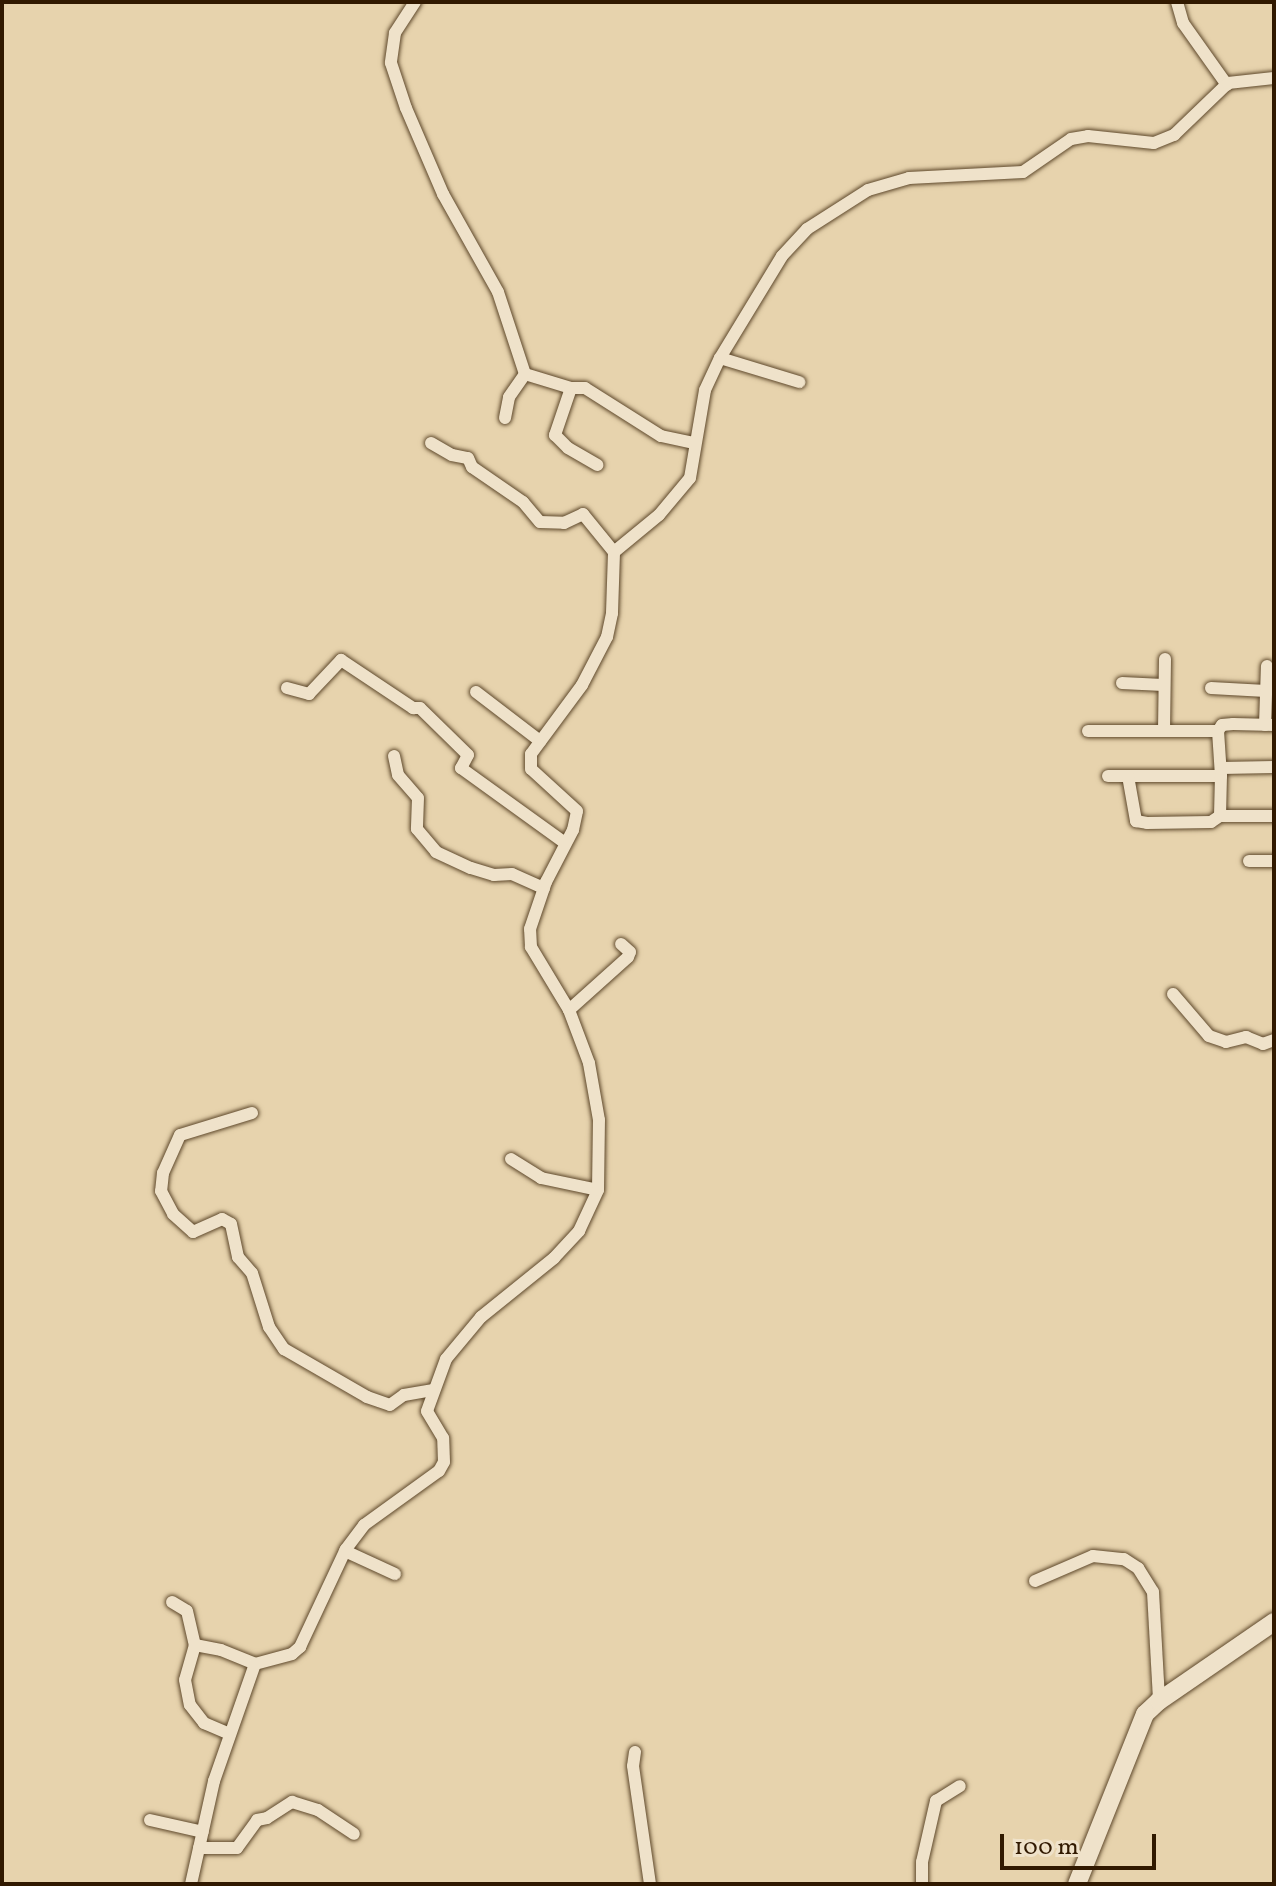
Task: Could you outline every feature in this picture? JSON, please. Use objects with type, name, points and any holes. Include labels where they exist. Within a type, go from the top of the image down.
[{"type":"main road","points":[[1077,1884],[1140,1723],[1159,1701],[1274,1622]]},
{"type":"street","points":[[415,2],[395,33],[391,63],[406,108],[443,194],[498,292],[525,374]]},
{"type":"street","points":[[1177,2],[1183,23],[1227,85]]},
{"type":"street","points":[[614,552],[675,499],[690,478],[693,443],[705,390],[720,358],[782,256],[807,229],[868,190],[909,178],[1023,172],[1058,145],[1088,136],[1154,143],[1174,135],[1227,85],[1274,78]]},
{"type":"street","points":[[720,358],[799,382]]},
{"type":"street","points":[[525,374],[571,388],[585,388],[661,436],[693,443]]},
{"type":"street","points":[[505,418],[509,397],[525,374]]},
{"type":"street","points":[[571,388],[555,435],[568,448],[598,465]]},
{"type":"street","points":[[195,1645],[221,1650],[255,1664],[292,1654],[300,1647],[345,1551],[364,1525],[429,1480],[444,1462],[443,1438],[427,1411],[431,1390],[446,1359],[462,1337],[554,1258],[579,1231],[598,1190],[599,1120],[592,1077],[569,1010],[543,972],[531,947],[530,929],[577,811],[531,769],[531,754],[582,685],[607,637],[612,613],[614,552],[583,514],[564,523],[540,522],[523,502],[472,467],[468,458],[452,455],[431,443]]},
{"type":"street","points":[[1164,731],[1165,659]]},
{"type":"street","points":[[287,688],[309,694],[341,660],[413,708],[420,708],[468,755],[461,768],[565,843]]},
{"type":"street","points":[[1220,816],[1218,731],[1222,725],[1270,725],[1267,666]]},
{"type":"street","points":[[1122,683],[1163,685]]},
{"type":"street","points":[[1211,688],[1266,691]]},
{"type":"street","points":[[476,692],[540,741]]},
{"type":"street","points":[[1088,731],[1218,731]]},
{"type":"street","points":[[394,756],[398,775],[418,798],[417,829],[436,852],[471,868],[494,875],[512,874],[544,888]]},
{"type":"street","points":[[1108,776],[1274,767]]},
{"type":"street","points":[[1128,776],[1138,822],[1211,822],[1220,816],[1274,816]]},
{"type":"street","points":[[1249,861],[1274,861]]},
{"type":"street","points":[[569,1010],[628,957],[630,952],[621,944]]},
{"type":"street","points":[[1173,994],[1209,1036],[1226,1042],[1244,1037],[1263,1044],[1274,1040]]},
{"type":"street","points":[[252,1113],[180,1135],[161,1191],[173,1214],[193,1232],[222,1219],[231,1224],[238,1257],[252,1273],[269,1327],[284,1349],[367,1397],[390,1405],[404,1395],[431,1390]]},
{"type":"street","points":[[511,1159],[541,1178],[598,1190]]},
{"type":"street","points":[[345,1551],[395,1574]]},
{"type":"street","points":[[1035,1581],[1093,1556],[1114,1556],[1138,1568],[1153,1592],[1159,1701]]},
{"type":"street","points":[[172,1602],[187,1611],[195,1645],[185,1680],[190,1705],[195,1716],[204,1723],[230,1734]]},
{"type":"street","points":[[191,1884],[214,1781],[255,1664]]},
{"type":"street","points":[[635,1752],[633,1766],[650,1884]]},
{"type":"street","points":[[922,1884],[922,1862],[936,1801],[960,1786]]},
{"type":"street","points":[[199,1848],[237,1848],[257,1820],[267,1818],[292,1802],[318,1810],[354,1834]]},
{"type":"street","points":[[150,1820],[203,1832]]}]
